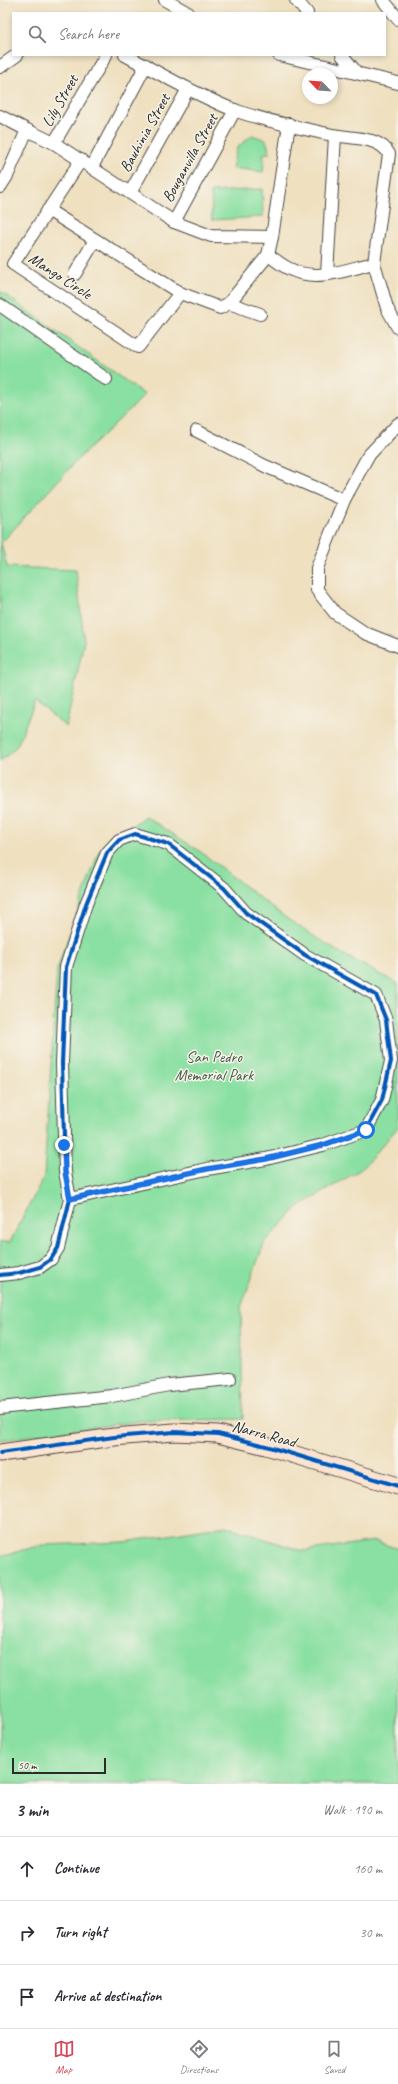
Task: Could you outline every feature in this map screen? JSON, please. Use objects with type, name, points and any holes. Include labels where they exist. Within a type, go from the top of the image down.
[{"type":"street","points":[[165,0],[186,12]]},
{"type":"street","points":[[296,0],[306,12]]},
{"type":"street","points":[[383,0],[398,19]]},
{"type":"street","points":[[0,67],[16,56]]},
{"type":"street","name":"Lily Street","points":[[54,143],[105,56]]},
{"type":"street","points":[[127,56],[188,89],[235,110],[335,136],[378,142],[386,148],[389,154],[374,263],[387,308],[398,328]]},
{"type":"street","points":[[283,56],[398,83]]},
{"type":"street","points":[[343,56],[357,73]]},
{"type":"street","points":[[92,167],[146,66]]},
{"type":"street","name":"Bauhinia Street","points":[[130,193],[188,89]]},
{"type":"street","name":"Bouganvilla Street","points":[[174,222],[235,110]]},
{"type":"street","points":[[0,116],[54,143],[174,222],[211,236],[272,237]]},
{"type":"street","points":[[48,210],[180,293],[220,308],[229,303],[268,254],[272,237],[289,124]]},
{"type":"street","points":[[2,178],[27,130]]},
{"type":"street","points":[[327,274],[335,136]]},
{"type":"street","name":"Mango Circle","points":[[81,160],[13,264],[138,346],[180,293]]},
{"type":"street","points":[[75,274],[95,240]]},
{"type":"street","points":[[268,254],[290,270],[307,275],[327,274],[374,263]]},
{"type":"street","points":[[229,303],[260,314]]},
{"type":"street","points":[[0,305],[106,379]]},
{"type":"street","points":[[398,424],[368,456],[344,500],[317,568],[317,590],[335,613],[365,633],[398,646]]},
{"type":"street","points":[[197,431],[271,469],[344,500]]},
{"type":"street","points":[[0,1275],[40,1267],[51,1259],[58,1248],[70,1199],[65,1172],[62,1063],[66,967],[86,904],[107,853],[118,840],[135,834],[168,844],[224,888],[246,913],[305,955],[376,995],[386,1020],[392,1061],[382,1100],[366,1130],[323,1145],[266,1159],[207,1169],[70,1199]]},
{"type":"street","points":[[0,1408],[112,1396],[169,1385],[230,1379]]},
{"type":"street","name":"Narra Road","points":[[0,1453],[114,1437],[174,1432],[218,1434],[266,1446],[398,1486]]},
{"type":"green space","points":[[252,135],[266,140],[270,153],[263,154],[263,172],[232,168],[237,148]]},
{"type":"green space","points":[[262,189],[263,217],[212,220],[211,192]]},
{"type":"green space","points":[[0,291],[145,395],[77,460],[1,543],[7,567],[76,570],[84,641],[66,727],[35,701],[17,746],[0,762]]},
{"type":"green space","name":"San Pedro Memorial Park","points":[[145,816],[198,850],[286,918],[337,951],[398,984],[398,1127],[363,1168],[298,1207],[264,1243],[241,1307],[243,1419],[140,1421],[0,1440],[0,1242],[10,1242],[44,1177],[57,969],[99,851]]},
{"type":"green space","points":[[226,1526],[302,1551],[375,1541],[398,1549],[398,1784],[0,1784],[0,1556],[43,1545],[124,1542]]},
{"type":"cycle path","points":[[0,1275],[19,1273],[40,1267],[51,1259],[58,1248],[70,1199],[65,1172],[62,1063],[66,967],[86,904],[107,853],[119,840],[135,834],[168,844],[224,888],[246,913],[305,955],[376,995],[386,1020],[391,1061],[382,1100],[366,1130],[323,1145],[266,1159],[207,1169],[70,1199]]},
{"type":"cycle path","points":[[0,1453],[114,1437],[174,1432],[218,1434],[266,1446],[398,1486]]},
{"type":"route","points":[[64,1145],[65,1172],[70,1199],[171,1179],[207,1169],[266,1159],[323,1145],[366,1130]]}]
